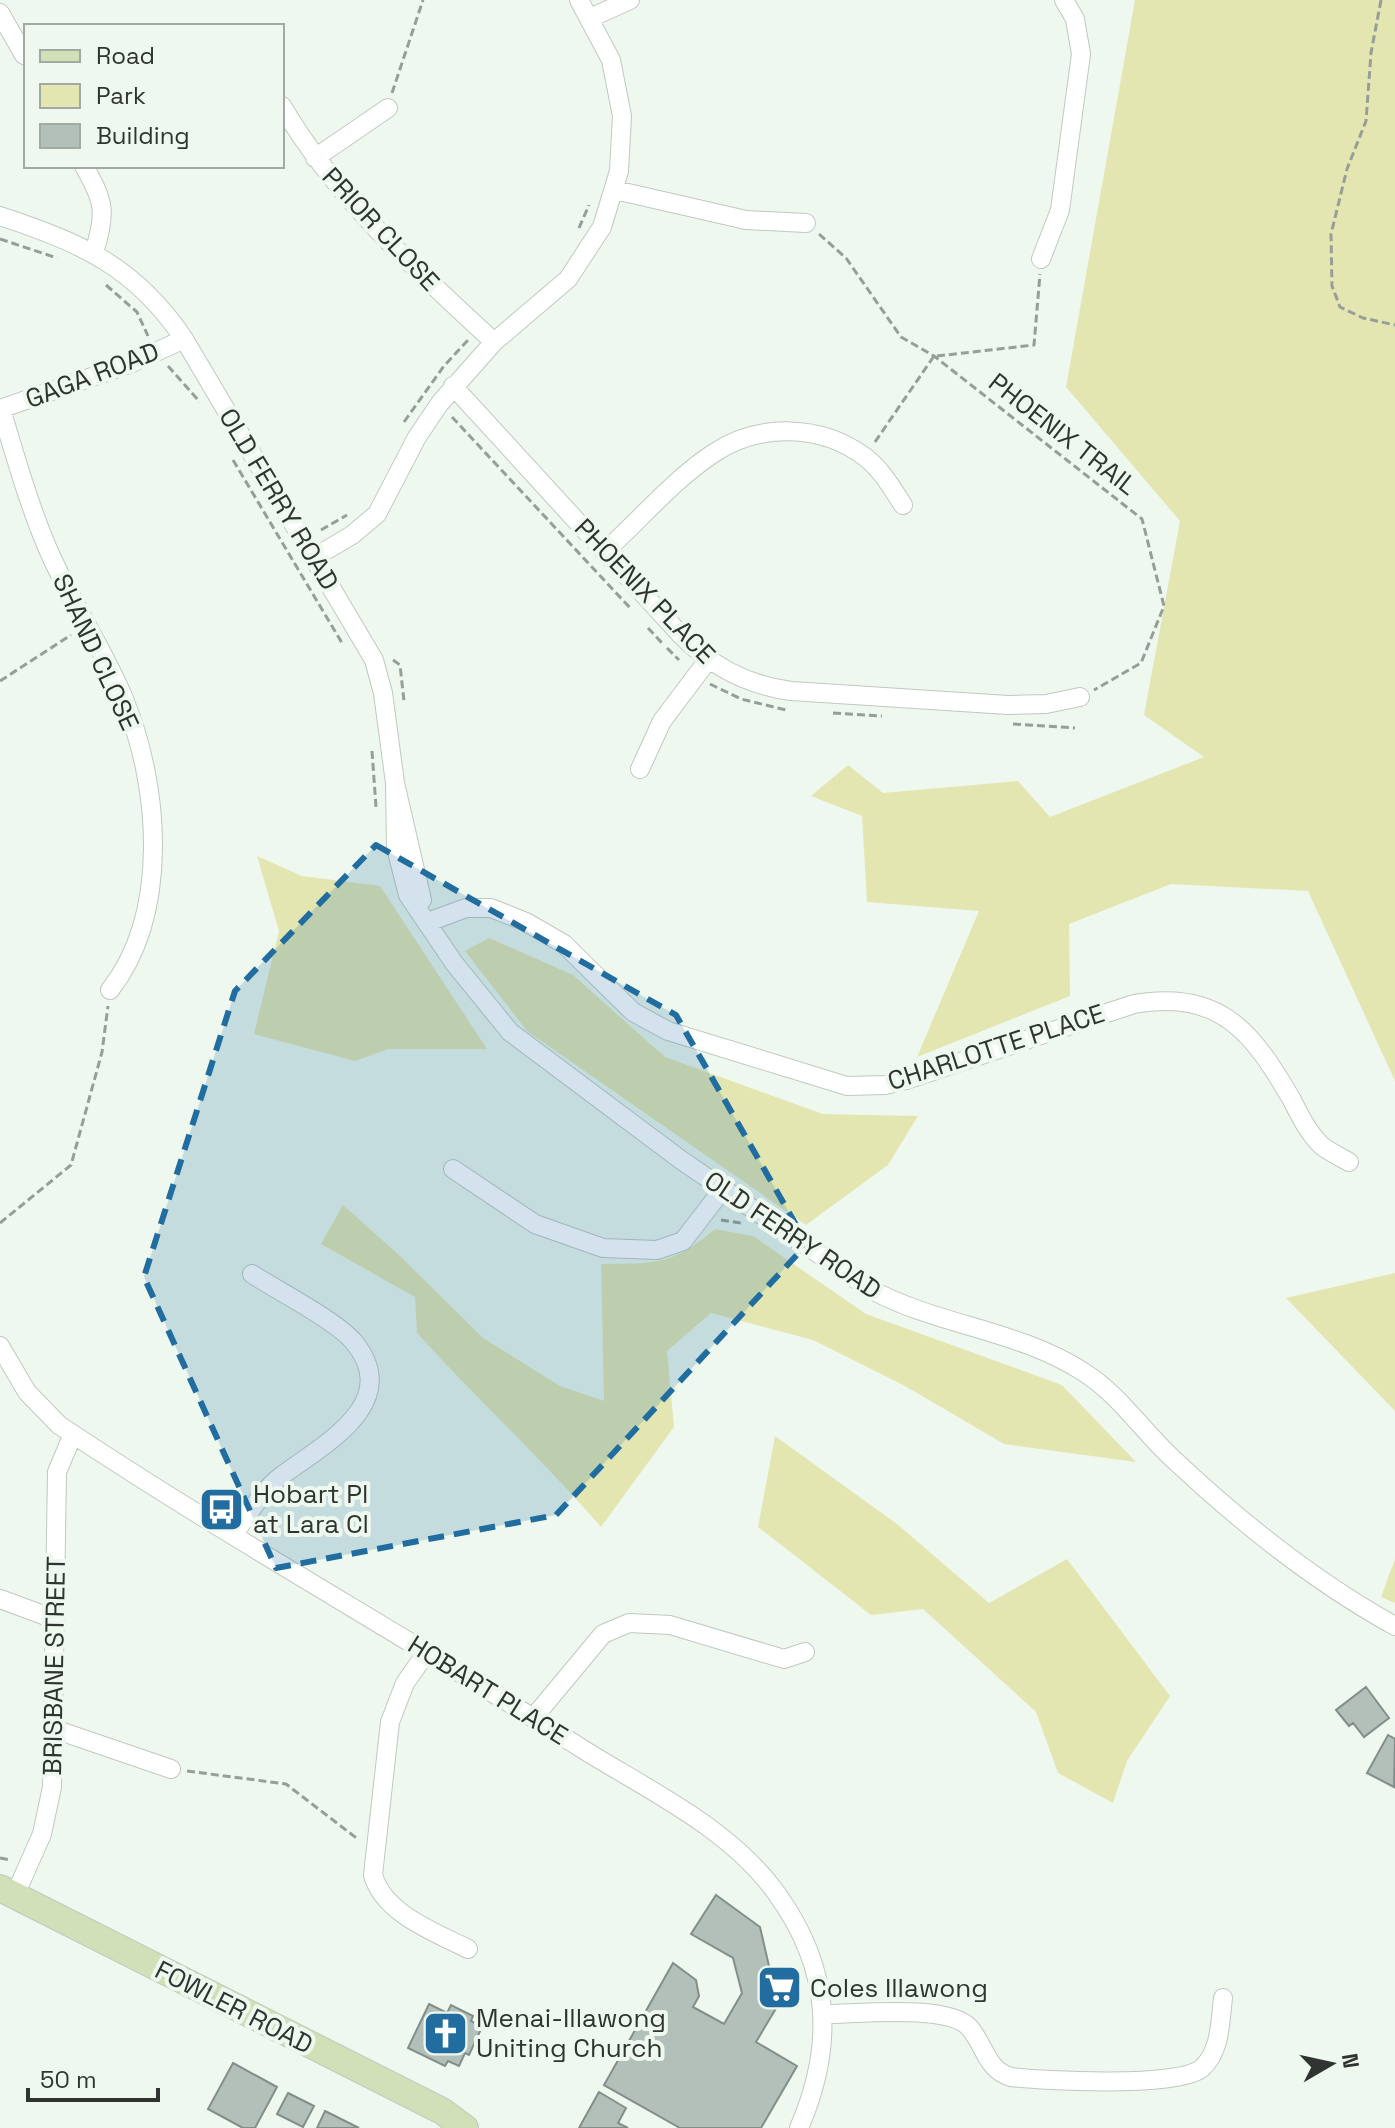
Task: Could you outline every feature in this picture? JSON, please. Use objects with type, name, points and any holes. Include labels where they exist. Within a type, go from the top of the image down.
[{"type":"street","points":[[315,557],[352,535],[377,514],[417,437],[487,336],[568,279],[592,246],[615,190],[622,136],[620,97],[611,60],[579,0]]},
{"type":"street","points":[[590,18],[630,0]]},
{"type":"street","points":[[1041,259],[1060,210],[1081,54],[1075,19],[1064,0]]},
{"type":"street","points":[[0,13],[24,55]]},
{"type":"street","points":[[315,158],[388,108]]},
{"type":"street","name":"PRIOR CLOSE","points":[[284,109],[315,158],[356,209],[487,336]]},
{"type":"street","points":[[85,168],[103,205],[102,230],[94,252]]},
{"type":"street","points":[[615,190],[746,220],[806,223]]},
{"type":"street","name":"OLD FERRY ROAD","points":[[0,216],[94,252],[153,298],[184,339],[315,557],[377,668],[395,783],[393,822],[399,867],[408,895],[454,963],[510,1032],[723,1189],[887,1299],[1029,1345],[1089,1375],[1203,1486],[1318,1577],[1395,1626]]},
{"type":"street","name":"GAGA ROAD","points":[[0,409],[132,363],[184,339]]},
{"type":"street","name":"PHOENIX PLACE","points":[[453,386],[604,552],[702,667],[791,691],[1008,705],[1046,704],[1080,697]]},
{"type":"street","name":"SHAND CLOSE","points":[[0,409],[47,548],[132,717],[151,809],[150,860],[143,928],[129,965],[110,990]]},
{"type":"street","points":[[604,552],[702,461],[744,438],[797,431],[830,438],[864,457],[903,505]]},
{"type":"street","points":[[640,769],[653,734],[702,667]]},
{"type":"street","name":"CHARLOTTE PLACE","points":[[428,922],[479,907],[509,915],[564,944],[621,1001],[649,1022],[765,1063],[847,1086],[885,1085],[906,1080],[1134,1004],[1157,1000],[1204,1007],[1224,1014],[1248,1033],[1270,1062],[1308,1129],[1323,1146],[1349,1162]]},
{"type":"street","points":[[453,1169],[524,1219],[603,1248],[657,1250],[683,1241],[723,1189]]},
{"type":"street","points":[[234,1534],[278,1478],[325,1444],[361,1411],[370,1380],[362,1354],[347,1335],[252,1274]]},
{"type":"street","name":"HOBART PLACE","points":[[0,1346],[34,1401],[49,1417],[73,1434],[534,1717],[712,1832],[749,1861],[777,1893],[797,1926],[814,1968],[824,2014],[820,2071],[799,2128]]},
{"type":"street","name":"BRISBANE STREET","points":[[7,1892],[48,1818],[54,1729],[57,1472],[73,1434]]},
{"type":"street","points":[[0,1599],[54,1619]]},
{"type":"street","points":[[534,1717],[603,1634],[629,1623],[670,1625],[784,1659],[805,1652]]},
{"type":"street","points":[[427,1652],[405,1683],[390,1722],[373,1875],[384,1899],[468,1949]]},
{"type":"street","points":[[54,1729],[171,1769]]},
{"type":"street","name":"FOWLER ROAD","points":[[7,1892],[442,2111],[465,2128]]},
{"type":"street","points":[[824,2014],[949,2015],[969,2027],[993,2067],[1011,2077],[1154,2080],[1181,2078],[1201,2069],[1217,2041],[1223,1998]]},
{"type":"path","points":[[388,108],[423,0]]},
{"type":"path","points":[[1381,0],[1371,53],[1366,121],[1347,169],[1331,234],[1332,286],[1340,307],[1363,318],[1395,325]]},
{"type":"path","points":[[574,237],[593,193]]},
{"type":"path","points":[[806,223],[846,258],[901,337],[934,356],[931,366],[864,457]]},
{"type":"path","name":"PHOENIX TRAIL","points":[[934,356],[1034,345],[1041,259]]},
{"type":"path","points":[[399,430],[444,366],[487,336]]},
{"type":"path","name":"PHOENIX TRAIL","points":[[934,356],[1142,519],[1164,606],[1141,663],[1080,697]]},
{"type":"path","points":[[452,417],[633,611]]},
{"type":"path","points":[[321,530],[353,511]]},
{"type":"path","points":[[643,623],[741,699],[795,710]]},
{"type":"path","points":[[0,681],[88,625]]},
{"type":"path","points":[[822,712],[889,717]]},
{"type":"path","points":[[1012,724],[1075,728]]},
{"type":"path","points":[[0,1223],[71,1165],[102,1052],[110,990]]},
{"type":"path","points":[[171,1769],[286,1784],[375,1852]]},
{"type":"highlighted area","points":[[376,845],[676,1015],[807,1244],[556,1515],[276,1568],[144,1277],[235,991]]},
{"type":"green space","points":[[1135,0],[1395,0],[1395,1081],[1308,891],[1171,884],[1069,924],[1070,996],[917,1057],[979,911],[867,902],[862,816],[811,796],[848,765],[883,793],[1018,781],[1050,817],[1204,757],[1144,715],[1180,521],[1066,387]]},
{"type":"green space","points":[[257,856],[302,876],[380,886],[487,1049],[388,1049],[355,1061],[254,1034],[279,931]]},
{"type":"green space","points":[[489,938],[573,975],[665,1057],[823,1114],[918,1116],[888,1165],[806,1225],[527,1031],[465,951]]},
{"type":"green space","points":[[343,1205],[483,1338],[560,1386],[604,1401],[601,1264],[662,1260],[686,1250],[715,1229],[753,1236],[866,1314],[1062,1385],[1136,1462],[1004,1444],[905,1386],[813,1340],[711,1313],[667,1351],[674,1427],[601,1527],[417,1333],[415,1297],[321,1244]]},
{"type":"green space","points":[[1395,1273],[1395,1411],[1286,1298]]},
{"type":"green space","points":[[775,1436],[897,1524],[989,1603],[1067,1559],[1170,1696],[1127,1761],[1113,1803],[1058,1773],[1036,1712],[923,1609],[871,1615],[758,1527]]},
{"type":"green space","points":[[1395,1559],[1395,1603],[1381,1597]]},
{"type":"building","points":[[1366,1687],[1389,1718],[1364,1737],[1353,1723],[1349,1726],[1336,1710]]},
{"type":"building","points":[[1388,1735],[1395,1739],[1394,1787],[1367,1773]]},
{"type":"building","points":[[716,1895],[760,1927],[778,2005],[756,2042],[797,2066],[761,2128],[680,2128],[604,2085],[673,1963],[696,1980],[699,1996],[693,2007],[724,2024],[742,1993],[733,1958],[691,1934]]},
{"type":"building","name":"Menai-Illawong Uniting Church","points":[[429,2004],[447,2013],[451,2005],[473,2016],[471,2021],[482,2027],[469,2055],[465,2053],[459,2066],[448,2061],[445,2066],[408,2048]]},
{"type":"building","points":[[233,2063],[277,2087],[255,2128],[243,2128],[208,2109]]},
{"type":"building","points":[[599,2092],[626,2108],[618,2123],[628,2128],[579,2128]]},
{"type":"building","points":[[288,2093],[314,2106],[303,2127],[277,2114]]},
{"type":"building","points":[[325,2111],[359,2128],[317,2128]]},
{"type":"place","name":"Hobart Pl at Lara Cl","points":[[222,1509]]},
{"type":"place","name":"Coles Illawong","points":[[779,1988]]},
{"type":"place","name":"Menai-Illawong Uniting Church","points":[[445,2033]]}]
